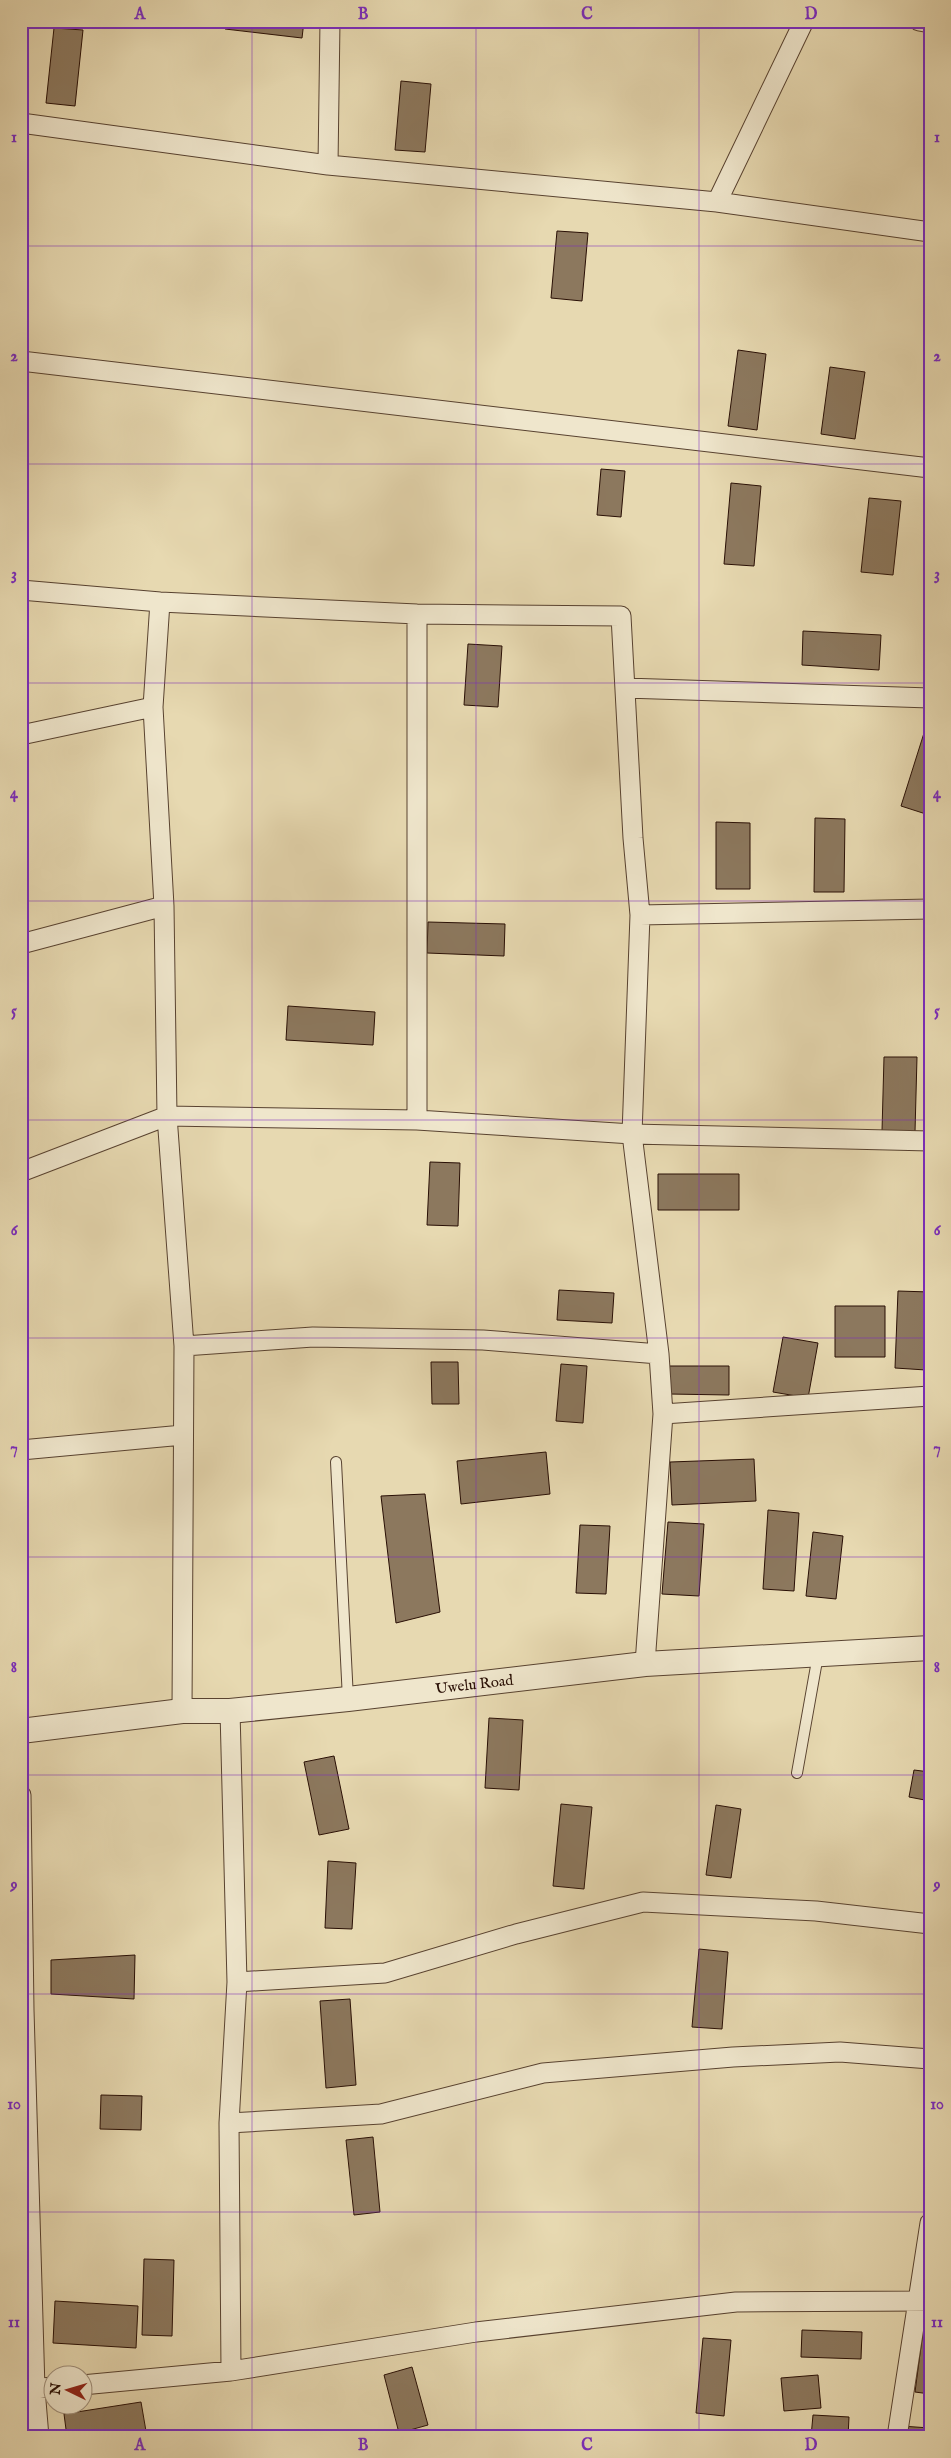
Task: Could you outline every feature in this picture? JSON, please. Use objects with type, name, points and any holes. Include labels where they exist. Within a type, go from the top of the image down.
[{"type":"street","points":[[328,165],[330,21]]},
{"type":"street","points":[[717,202],[804,21]]},
{"type":"street","points":[[919,21],[930,23]]},
{"type":"street","points":[[21,123],[328,165],[717,202],[930,232]]},
{"type":"street","points":[[21,361],[930,468]]},
{"type":"street","points":[[21,590],[160,602],[417,614],[621,616],[633,838],[640,915],[632,1134],[659,1354],[663,1414],[645,1664]]},
{"type":"street","points":[[160,602],[153,707],[164,906],[167,1116],[184,1346],[182,1711]]},
{"type":"street","points":[[417,614],[417,1120]]},
{"type":"street","points":[[625,688],[930,698]]},
{"type":"street","points":[[21,736],[153,707]]},
{"type":"street","points":[[21,944],[164,906]]},
{"type":"street","points":[[640,915],[930,909]]},
{"type":"street","points":[[21,1172],[167,1116],[417,1120],[632,1134],[930,1141]]},
{"type":"street","points":[[184,1346],[313,1337],[483,1340],[659,1354]]},
{"type":"street","points":[[663,1414],[930,1396]]},
{"type":"street","points":[[21,1450],[184,1435]]},
{"type":"street","name":"Uwelu Road","points":[[21,1731],[182,1711],[230,1711],[348,1699],[645,1664],[818,1656],[930,1648]]},
{"type":"street","points":[[230,1711],[237,1982],[229,2122],[231,2372]]},
{"type":"street","points":[[21,1795],[26,2234],[42,2371]]},
{"type":"street","points":[[237,1982],[385,1972],[516,1934],[643,1902],[816,1911],[930,1924]]},
{"type":"street","points":[[229,2122],[381,2114],[543,2073],[733,2058],[840,2052],[930,2059]]},
{"type":"street","points":[[897,2437],[924,2301],[930,2223]]},
{"type":"street","points":[[92,2384],[231,2372],[476,2332],[736,2302],[924,2301]]},
{"type":"street","points":[[38,2437],[42,2404]]},
{"type":"lane","points":[[336,1462],[348,1699]]},
{"type":"lane","points":[[797,1773],[818,1656]]},
{"type":"building","points":[[226,21],[304,21],[302,38],[225,29]]},
{"type":"building","points":[[54,28],[83,30],[75,106],[46,103]]},
{"type":"building","points":[[401,81],[431,84],[425,152],[395,150]]},
{"type":"building","points":[[557,231],[588,233],[582,301],[551,298]]},
{"type":"building","points":[[738,350],[766,354],[757,430],[728,426]]},
{"type":"building","points":[[830,367],[865,372],[855,439],[821,434]]},
{"type":"building","points":[[601,469],[625,471],[621,517],[597,515]]},
{"type":"building","points":[[731,483],[761,486],[754,566],[724,564]]},
{"type":"building","points":[[869,498],[901,501],[893,575],[861,572]]},
{"type":"building","points":[[803,631],[881,635],[879,670],[802,665]]},
{"type":"building","points":[[468,644],[502,646],[498,707],[464,705]]},
{"type":"building","points":[[924,733],[930,735],[929,815],[901,806]]},
{"type":"building","points":[[815,818],[845,819],[844,892],[814,892]]},
{"type":"building","points":[[716,822],[750,823],[750,889],[716,889]]},
{"type":"building","points":[[428,922],[505,924],[504,956],[427,953]]},
{"type":"building","points":[[288,1006],[375,1012],[373,1045],[286,1040]]},
{"type":"building","points":[[884,1057],[917,1057],[915,1132],[882,1131]]},
{"type":"building","points":[[430,1162],[460,1163],[458,1226],[427,1225]]},
{"type":"building","points":[[658,1174],[739,1174],[739,1210],[658,1210]]},
{"type":"building","points":[[559,1290],[614,1293],[612,1323],[557,1320]]},
{"type":"building","points":[[898,1291],[930,1292],[926,1370],[895,1368]]},
{"type":"building","points":[[835,1306],[885,1306],[885,1357],[835,1357]]},
{"type":"building","points":[[783,1337],[818,1343],[808,1398],[773,1392]]},
{"type":"building","points":[[431,1362],[458,1362],[459,1404],[432,1404]]},
{"type":"building","points":[[561,1364],[587,1366],[583,1423],[556,1421]]},
{"type":"building","points":[[669,1366],[729,1366],[729,1395],[669,1394]]},
{"type":"building","points":[[546,1452],[550,1494],[461,1504],[457,1461]]},
{"type":"building","points":[[754,1459],[756,1501],[672,1505],[670,1462]]},
{"type":"building","points":[[425,1494],[440,1612],[396,1623],[381,1496]]},
{"type":"building","points":[[768,1510],[799,1513],[794,1591],[763,1589]]},
{"type":"building","points":[[668,1522],[704,1524],[699,1596],[662,1594]]},
{"type":"building","points":[[580,1525],[610,1526],[606,1594],[576,1593]]},
{"type":"building","points":[[813,1532],[843,1536],[836,1599],[806,1596]]},
{"type":"building","points":[[489,1718],[523,1720],[519,1790],[485,1788]]},
{"type":"building","points":[[334,1756],[349,1829],[319,1835],[304,1762]]},
{"type":"building","points":[[914,1770],[930,1772],[930,1801],[909,1797]]},
{"type":"building","points":[[561,1804],[592,1807],[584,1889],[553,1886]]},
{"type":"building","points":[[716,1805],[741,1809],[731,1878],[706,1875]]},
{"type":"building","points":[[328,1861],[356,1863],[352,1929],[325,1928]]},
{"type":"building","points":[[699,1949],[728,1952],[722,2029],[692,2027]]},
{"type":"building","points":[[135,1955],[134,1999],[51,1994],[51,1960]]},
{"type":"building","points":[[350,1999],[356,2085],[326,2088],[320,2001]]},
{"type":"building","points":[[101,2095],[142,2096],[141,2130],[100,2129]]},
{"type":"building","points":[[373,2137],[380,2212],[354,2215],[346,2140]]},
{"type":"building","points":[[144,2259],[174,2260],[172,2336],[142,2335]]},
{"type":"building","points":[[55,2301],[138,2306],[136,2348],[53,2343]]},
{"type":"building","points":[[924,2323],[930,2323],[930,2394],[915,2392]]},
{"type":"building","points":[[802,2330],[862,2332],[861,2359],[801,2357]]},
{"type":"building","points":[[703,2338],[731,2340],[724,2416],[696,2413]]},
{"type":"building","points":[[412,2367],[428,2425],[399,2433],[384,2375]]},
{"type":"building","points":[[818,2375],[821,2408],[784,2411],[781,2378]]},
{"type":"building","points":[[141,2402],[147,2437],[67,2437],[64,2416],[92,2416],[92,2410]]},
{"type":"building","points":[[813,2415],[849,2417],[848,2437],[811,2437]]},
{"type":"building","points":[[901,2426],[930,2428],[930,2437],[900,2437]]}]
